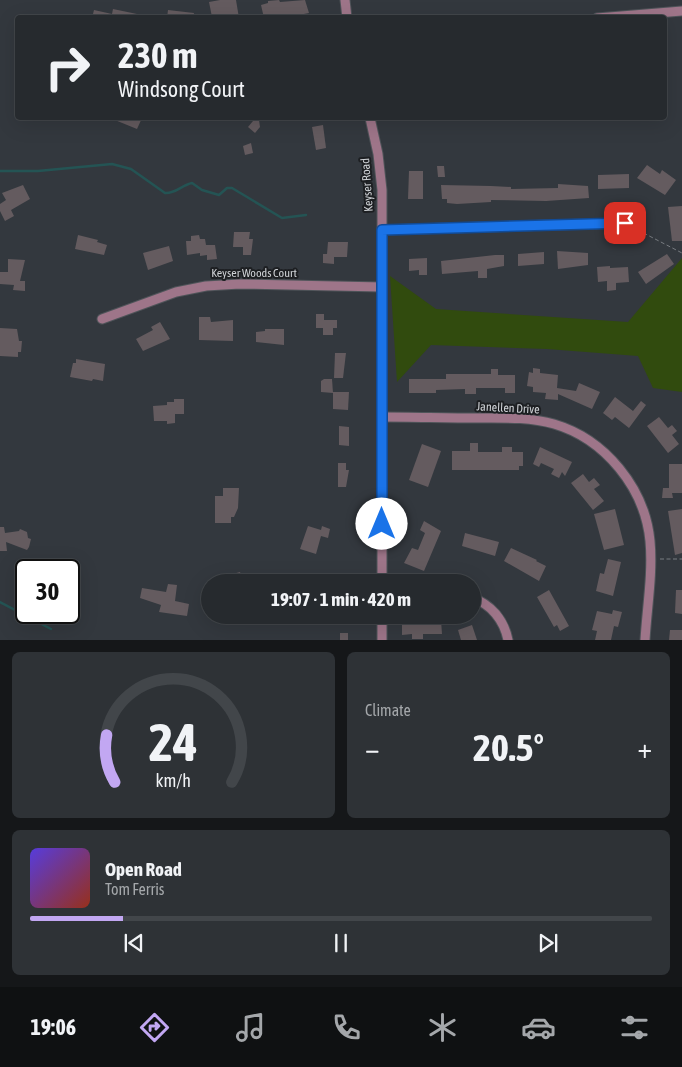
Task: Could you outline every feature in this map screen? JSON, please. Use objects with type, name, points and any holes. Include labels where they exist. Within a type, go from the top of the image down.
[{"type":"street","points":[[345,0],[347,15]]},
{"type":"street","points":[[633,15],[682,11]]},
{"type":"street","name":"Keyser Road","points":[[370,120],[380,171],[382,230],[382,574]]},
{"type":"street","points":[[382,230],[625,223]]},
{"type":"street","name":"Keyser Woods Court","points":[[102,319],[130,311],[170,294],[206,286],[240,284],[382,287]]},
{"type":"street","name":"Janellen Drive","points":[[383,417],[530,419],[555,424],[572,431],[602,450],[632,486],[648,530],[650,559],[645,640]]},
{"type":"street","points":[[481,602],[497,615],[505,629],[508,640]]},
{"type":"street","points":[[382,624],[382,640]]},
{"type":"path","points":[[625,223],[682,253]]},
{"type":"path","points":[[657,559],[682,559]]},
{"type":"green space","points":[[682,258],[682,392],[653,388],[638,356],[547,349],[431,345],[397,382],[390,276],[436,309],[628,322]]},
{"type":"building","points":[[236,0],[238,15],[212,15],[209,2]]},
{"type":"building","points":[[305,0],[309,13],[299,15],[263,15],[261,5],[268,3],[268,1]]},
{"type":"building","points":[[113,9],[137,15],[93,15],[94,10],[112,14]]},
{"type":"building","points":[[168,10],[194,13],[194,15],[167,15]]},
{"type":"building","points":[[115,120],[141,120],[137,129]]},
{"type":"building","points":[[259,120],[260,127],[255,133],[248,127],[253,121]]},
{"type":"building","points":[[323,125],[326,148],[316,150],[312,127]]},
{"type":"building","points":[[251,143],[253,153],[245,155],[243,146]]},
{"type":"building","points":[[647,165],[660,174],[662,170],[676,180],[665,195],[637,178]]},
{"type":"building","points":[[437,166],[444,166],[445,177],[438,177]]},
{"type":"building","points":[[409,171],[423,171],[423,199],[408,199]]},
{"type":"building","points":[[629,174],[629,188],[598,189],[598,175]]},
{"type":"building","points":[[558,184],[588,186],[589,198],[546,201],[491,200],[491,202],[457,204],[447,203],[447,199],[442,199],[441,185],[511,187],[511,189],[558,188]]},
{"type":"building","points":[[23,185],[30,199],[11,210],[14,216],[5,221],[0,211],[0,204],[6,200],[2,193]]},
{"type":"building","points":[[682,206],[682,241],[672,241],[668,207]]},
{"type":"building","points":[[234,232],[250,232],[249,239],[253,239],[251,255],[243,255],[243,247],[233,247]]},
{"type":"building","points":[[78,235],[98,240],[97,242],[107,245],[104,255],[75,249]]},
{"type":"building","points":[[199,235],[200,239],[205,239],[206,245],[215,245],[217,259],[207,260],[207,255],[200,256],[200,253],[187,255],[186,241],[191,241],[191,236]]},
{"type":"building","points":[[328,242],[348,242],[347,257],[334,257],[334,264],[323,263],[323,254],[327,254]]},
{"type":"building","points":[[169,246],[173,261],[148,270],[143,253]]},
{"type":"building","points":[[557,251],[588,253],[588,265],[558,269]]},
{"type":"building","points":[[544,252],[544,264],[518,266],[518,254]]},
{"type":"building","points":[[667,254],[674,264],[646,284],[638,272]]},
{"type":"building","points":[[504,255],[504,266],[487,269],[487,278],[478,278],[478,271],[442,274],[441,261]]},
{"type":"building","points":[[427,258],[427,275],[419,275],[419,270],[409,271],[409,259]]},
{"type":"building","points":[[8,259],[25,260],[20,281],[25,281],[25,291],[13,290],[14,285],[0,284],[0,272],[8,272]]},
{"type":"building","points":[[610,266],[610,268],[628,267],[629,282],[616,283],[616,290],[607,291],[607,281],[598,282],[597,267]]},
{"type":"building","points":[[316,314],[324,314],[324,320],[337,320],[337,328],[333,328],[333,335],[323,335],[323,328],[316,328]]},
{"type":"building","points":[[199,317],[210,317],[211,322],[233,320],[233,341],[199,340]]},
{"type":"building","points":[[160,322],[170,339],[143,351],[136,339],[153,330],[151,327]]},
{"type":"building","points":[[0,328],[17,329],[19,341],[22,341],[21,352],[18,352],[18,357],[0,356]]},
{"type":"building","points":[[265,329],[284,329],[284,345],[256,342],[256,332],[265,331]]},
{"type":"building","points":[[335,353],[346,353],[343,378],[334,378]]},
{"type":"building","points":[[76,359],[105,364],[103,381],[70,377],[73,363],[76,363]]},
{"type":"building","points":[[533,368],[540,369],[540,373],[558,375],[557,388],[576,391],[579,383],[600,392],[592,409],[558,394],[558,400],[545,399],[546,393],[533,392],[533,387],[527,386],[529,372],[533,373]]},
{"type":"building","points":[[491,369],[498,369],[498,375],[515,375],[515,393],[505,393],[505,388],[476,388],[476,394],[465,394],[465,389],[436,390],[436,393],[409,393],[409,379],[446,379],[446,374],[491,374]]},
{"type":"building","points":[[332,379],[333,393],[321,392],[321,381]]},
{"type":"building","points":[[333,392],[349,392],[348,410],[333,409]]},
{"type":"building","points":[[615,397],[633,411],[641,401],[646,405],[629,428],[615,417],[612,420],[603,413]]},
{"type":"building","points":[[174,399],[184,399],[184,414],[175,414],[175,423],[167,424],[167,421],[154,421],[153,406],[167,405],[167,402],[174,402]]},
{"type":"building","points":[[659,417],[668,428],[672,425],[677,431],[672,435],[679,444],[668,453],[647,426]]},
{"type":"building","points":[[339,426],[349,427],[349,446],[339,445]]},
{"type":"building","points":[[470,443],[478,443],[478,452],[502,452],[502,447],[512,447],[512,452],[523,452],[523,466],[519,466],[519,470],[452,470],[452,451],[470,451]]},
{"type":"building","points":[[422,444],[441,451],[428,487],[409,480]]},
{"type":"building","points":[[540,447],[572,462],[565,476],[562,472],[559,478],[551,474],[554,469],[541,463],[539,467],[533,464]]},
{"type":"building","points":[[338,463],[346,463],[346,470],[349,470],[346,487],[338,487]]},
{"type":"building","points":[[669,464],[682,464],[682,493],[672,493],[673,498],[662,498],[663,488],[669,488]]},
{"type":"building","points":[[583,474],[589,482],[594,478],[600,485],[594,489],[604,501],[593,510],[571,483]]},
{"type":"building","points":[[223,488],[239,488],[238,508],[234,517],[231,517],[231,523],[215,523],[215,496],[223,496]]},
{"type":"building","points":[[615,509],[624,545],[604,550],[594,514]]},
{"type":"building","points":[[682,509],[682,553],[675,555],[668,511]]},
{"type":"building","points":[[424,521],[441,531],[424,571],[404,563],[412,548],[418,550],[425,533],[420,530]]},
{"type":"building","points":[[308,526],[321,530],[322,526],[330,529],[328,538],[321,536],[316,554],[300,549]]},
{"type":"building","points":[[0,527],[4,527],[5,533],[19,531],[20,529],[27,532],[28,538],[31,539],[27,550],[6,542],[7,551],[0,551]]},
{"type":"building","points":[[465,533],[499,542],[495,556],[462,546]]},
{"type":"building","points":[[511,548],[546,566],[539,581],[504,561]]},
{"type":"building","points":[[608,559],[621,562],[613,596],[596,591],[600,573],[604,574]]},
{"type":"building","points":[[168,584],[177,585],[175,601],[189,604],[187,616],[159,612],[161,605],[140,598],[142,588],[166,592]]},
{"type":"building","points":[[549,590],[569,626],[560,631],[557,625],[554,627],[537,597]]},
{"type":"building","points":[[676,590],[682,590],[682,614],[675,613]]},
{"type":"building","points":[[613,610],[622,612],[618,627],[614,626],[611,640],[595,640],[597,631],[592,630],[597,611],[612,614]]},
{"type":"building","points":[[402,624],[441,624],[442,634],[423,634],[423,639],[412,639],[412,634],[402,635]]},
{"type":"building","points":[[472,625],[477,640],[461,640],[458,630]]},
{"type":"building","points":[[670,630],[682,630],[682,640],[669,640]]},
{"type":"building","points":[[340,633],[348,633],[348,640],[340,640]]},
{"type":"waterway","points":[[0,171],[38,171],[112,164],[131,169],[165,193],[192,183],[202,190],[219,195],[227,188],[232,188],[282,218],[306,215]]},
{"type":"waterway","points":[[0,602],[51,629]]},
{"type":"route","points":[[382,524],[382,230],[625,223]]}]
